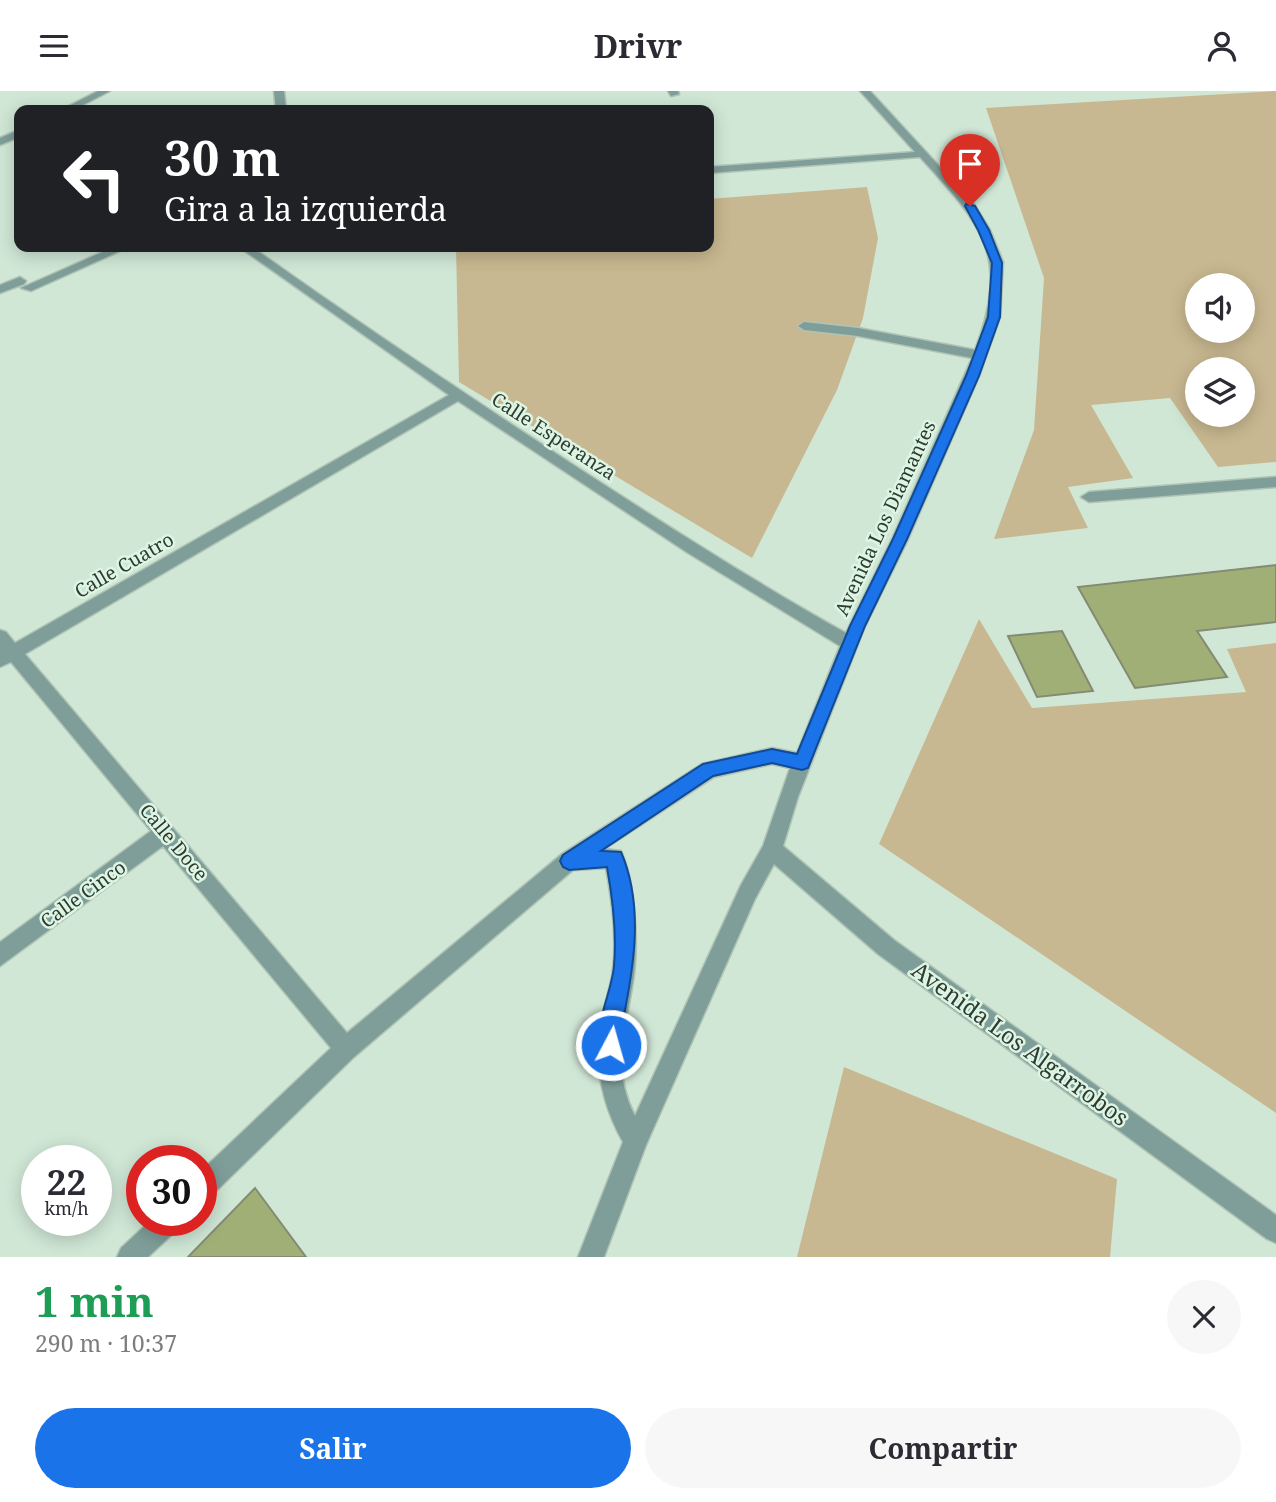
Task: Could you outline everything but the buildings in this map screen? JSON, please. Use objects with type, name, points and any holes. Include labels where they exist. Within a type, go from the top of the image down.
[{"type":"street","points":[[76,105],[104,91]]},
{"type":"street","name":"Avenida Los Diamantes","points":[[591,1257],[636,1142],[748,892],[772,849],[788,797],[850,643],[900,539],[994,317],[997,263],[984,230],[970,206],[865,91]]},
{"type":"street","points":[[714,170],[923,154]]},
{"type":"street","points":[[0,289],[23,284],[109,252]]},
{"type":"street","name":"Calle Esperanza","points":[[252,252],[362,332],[457,396],[774,602],[850,643]]},
{"type":"street","points":[[804,325],[858,332],[980,355]]},
{"type":"street","name":"Calle Cuatro","points":[[4,650],[269,506],[457,396]]},
{"type":"street","points":[[1089,497],[1276,482]]},
{"type":"street","name":"Calle Doce","points":[[4,650],[166,832],[346,1049]]},
{"type":"street","points":[[217,1173],[346,1049],[569,861],[709,770],[772,756],[802,762]]},
{"type":"street","name":"Calle Cinco","points":[[0,955],[166,832]]},
{"type":"street","name":"Avenida Los Algarrobos","points":[[772,849],[886,947],[1276,1230]]},
{"type":"street","points":[[569,861],[614,858],[624,908],[624,968],[612,1025],[609,1086],[620,1116],[636,1142]]},
{"type":"street","points":[[130,1257],[152,1236]]},
{"type":"shaded area","points":[[1276,91],[1276,462],[1218,467],[1190,427],[1255,427],[1255,357],[1185,357],[1185,420],[1170,398],[1091,405],[1133,478],[1068,487],[1088,528],[994,539],[1034,430],[1044,278],[986,108]]},
{"type":"shaded area","points":[[867,187],[878,238],[863,318],[837,390],[752,558],[459,382],[456,252],[714,252],[714,199]]},
{"type":"shaded area","points":[[979,619],[1032,708],[1246,692],[1227,649],[1276,643],[1276,1113],[879,844]]},
{"type":"shaded area","points":[[844,1067],[1117,1179],[1110,1257],[797,1257]]},
{"type":"route","points":[[611,1045],[612,1025],[624,968],[624,908],[614,858],[569,861],[709,770],[772,756],[802,762],[857,626],[900,539],[972,376],[994,317],[997,263],[984,230],[970,206]]}]
